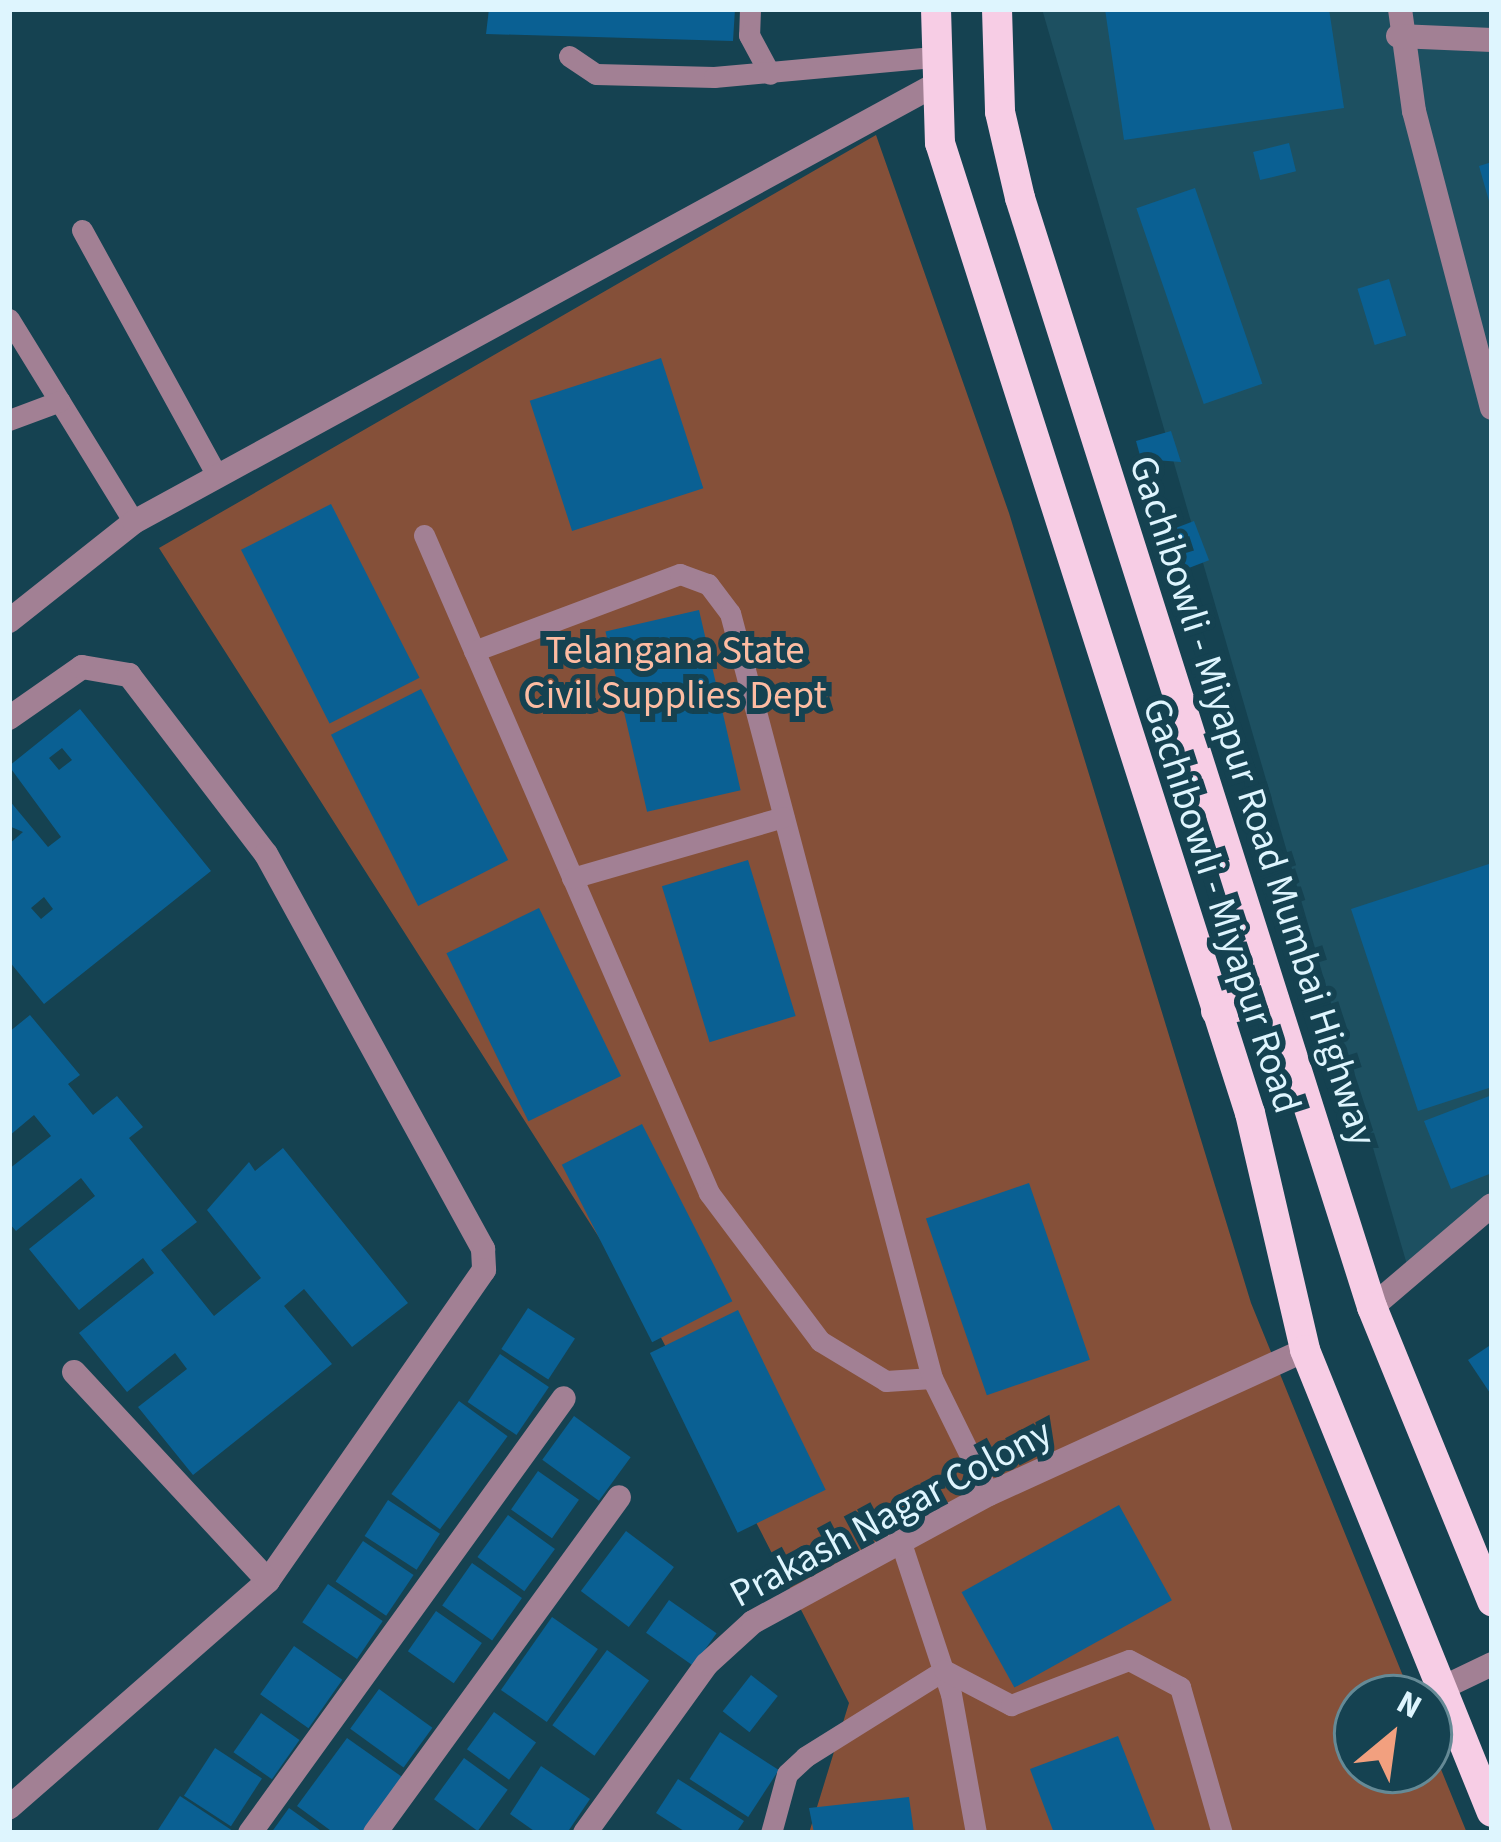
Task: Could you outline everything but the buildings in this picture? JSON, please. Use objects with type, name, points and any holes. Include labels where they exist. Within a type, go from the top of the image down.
[{"type":"main road","name":"Gachibowli - Miyapur Road","points":[[936,9],[932,72],[994,338],[1216,1011],[1305,1350],[1436,1674]]},
{"type":"main road","name":"Gachibowli - Miyapur Road Mumbai Highway","points":[[997,9],[1000,112],[1020,198],[1372,1307],[1481,1540],[1492,1600]]},
{"type":"main road","points":[[1216,1011],[1274,999]]},
{"type":"main road","name":"Gachibowli - Miyapur Road","points":[[1453,1715],[1492,1812]]},
{"type":"street","points":[[1400,9],[1398,36],[1492,408]]},
{"type":"street","points":[[1398,36],[1492,40]]},
{"type":"street","points":[[9,621],[134,521],[932,72]]},
{"type":"street","points":[[9,718],[82,667],[107,662],[129,674],[266,854],[483,1249],[476,1288],[268,1581],[9,1808]]},
{"type":"street","points":[[1372,1307],[1492,1205]]},
{"type":"street","name":"Prakash Nagar Colony","points":[[585,1833],[707,1664],[753,1622],[989,1494],[1305,1350]]},
{"type":"street","points":[[74,1372],[268,1581]]},
{"type":"street","points":[[250,1833],[564,1398]]},
{"type":"street","points":[[375,1833],[619,1497]]},
{"type":"street","points":[[1453,1683],[1492,1664]]},
{"type":"lane","points":[[750,9],[770,74]]},
{"type":"lane","points":[[569,56],[596,74],[932,72]]},
{"type":"lane","points":[[82,230],[217,476]]},
{"type":"lane","points":[[9,319],[134,521]]},
{"type":"lane","points":[[9,420],[60,401]]},
{"type":"lane","points":[[424,536],[710,1193],[820,1341],[886,1381],[932,1378]]},
{"type":"lane","points":[[474,651],[651,579],[708,584],[742,637],[783,817],[932,1378],[989,1494]]},
{"type":"lane","points":[[572,878],[783,817]]},
{"type":"lane","points":[[901,1544],[944,1670],[976,1833]]},
{"type":"lane","points":[[944,1670],[1010,1705],[1129,1660],[1158,1667],[1180,1687],[1222,1833]]},
{"type":"lane","points":[[771,1833],[796,1766],[944,1670]]},
{"type":"shaded area","points":[[1042,9],[1492,9],[1492,1197],[1410,1275]]},
{"type":"green space","name":"Telangana State Civil Supplies Dept","points":[[876,135],[1009,513],[1251,1303],[1402,1674],[1333,1674],[1333,1794],[1451,1794],[1467,1833],[809,1833],[849,1703],[653,1322],[159,548]]}]
